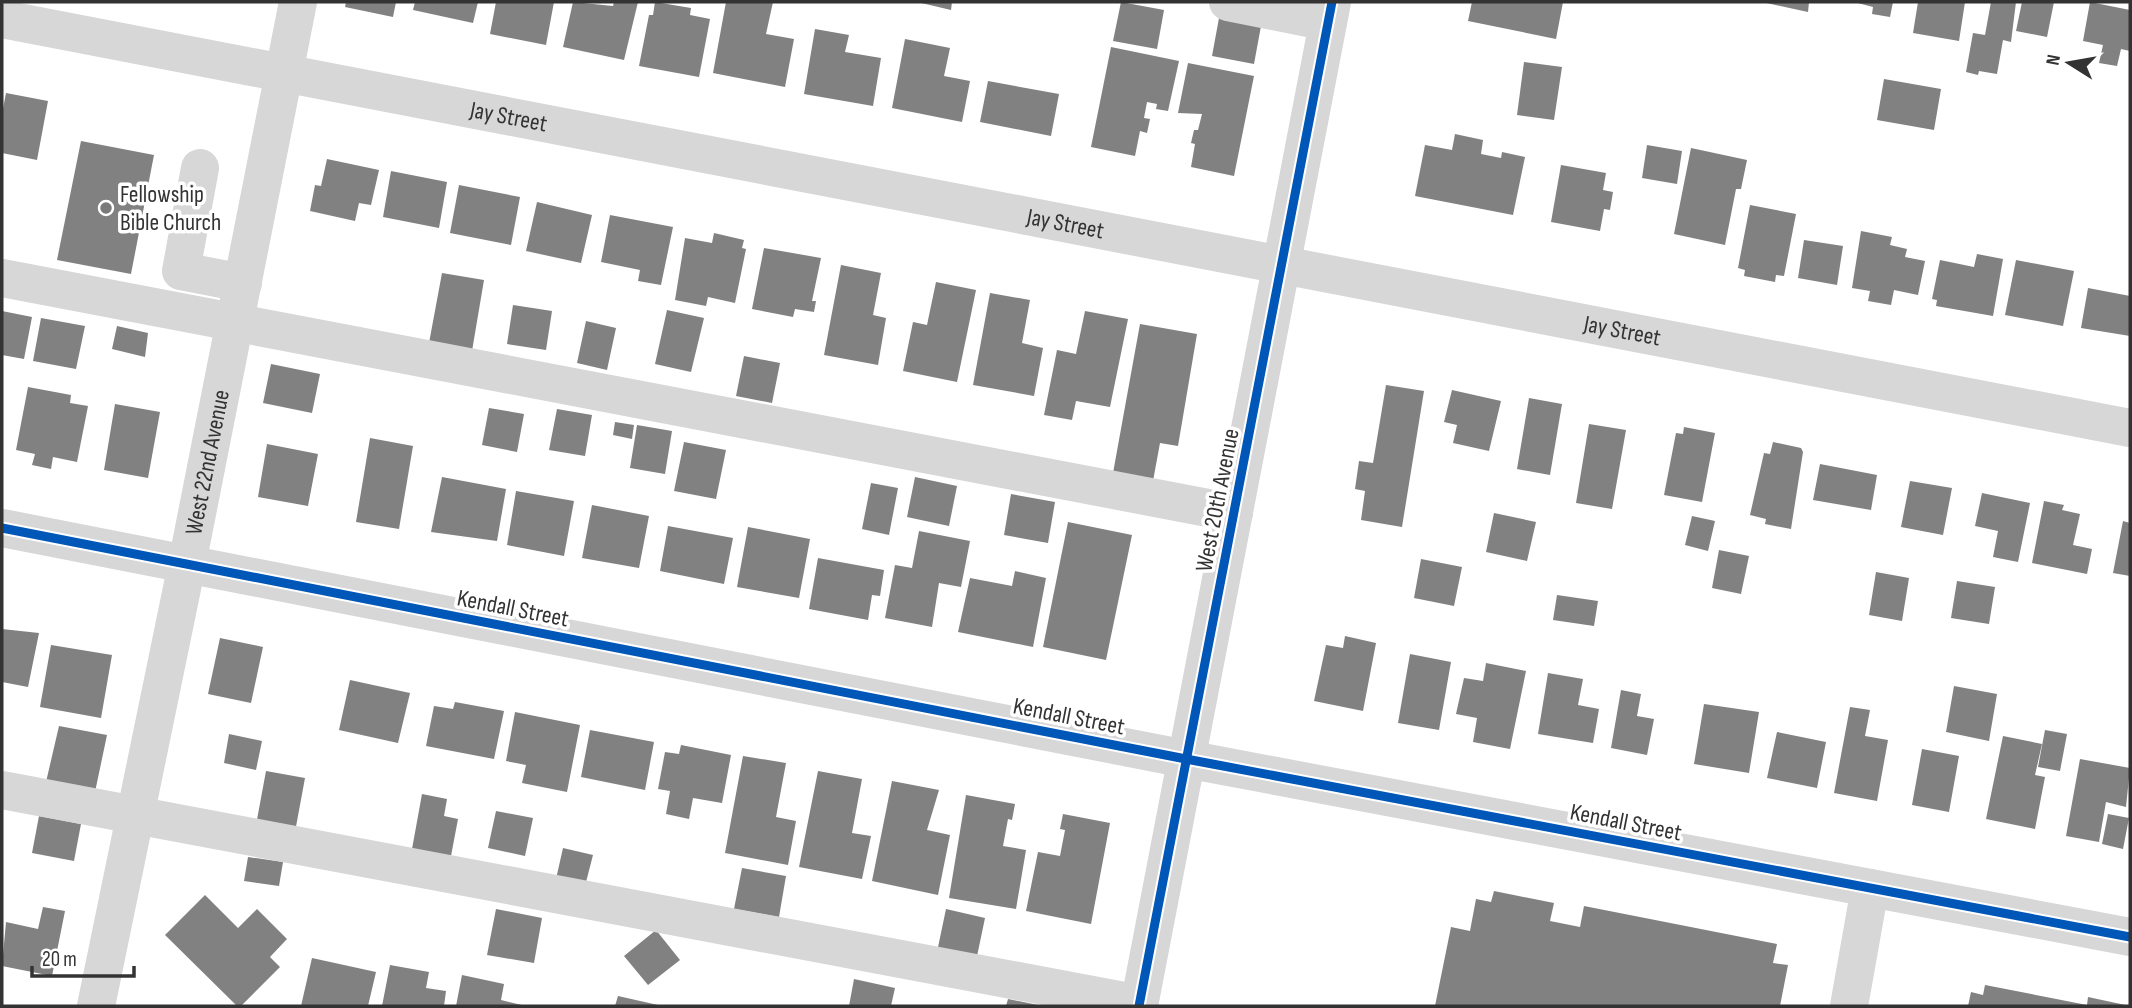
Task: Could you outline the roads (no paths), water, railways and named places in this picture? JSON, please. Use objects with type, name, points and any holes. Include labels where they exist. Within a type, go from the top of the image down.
[{"type":"street","name":"West 22nd Avenue","points":[[96,1006],[298,2]]},
{"type":"street","points":[[1228,2],[1330,12]]},
{"type":"street","name":"West 20th Avenue","points":[[1140,1005],[1330,12]]},
{"type":"street","name":"Jay Street","points":[[2,19],[2130,428]]},
{"type":"street","points":[[200,168],[181,271],[243,283]]},
{"type":"street","points":[[2,278],[1234,513]]},
{"type":"street","name":"Kendall Street","points":[[2,528],[1186,759],[2130,937]]},
{"type":"street","points":[[2,790],[1140,1005]]},
{"type":"street","points":[[1849,1006],[1870,888]]},
{"type":"place","name":"Fellowship Bible Church","points":[[106,208]]}]
